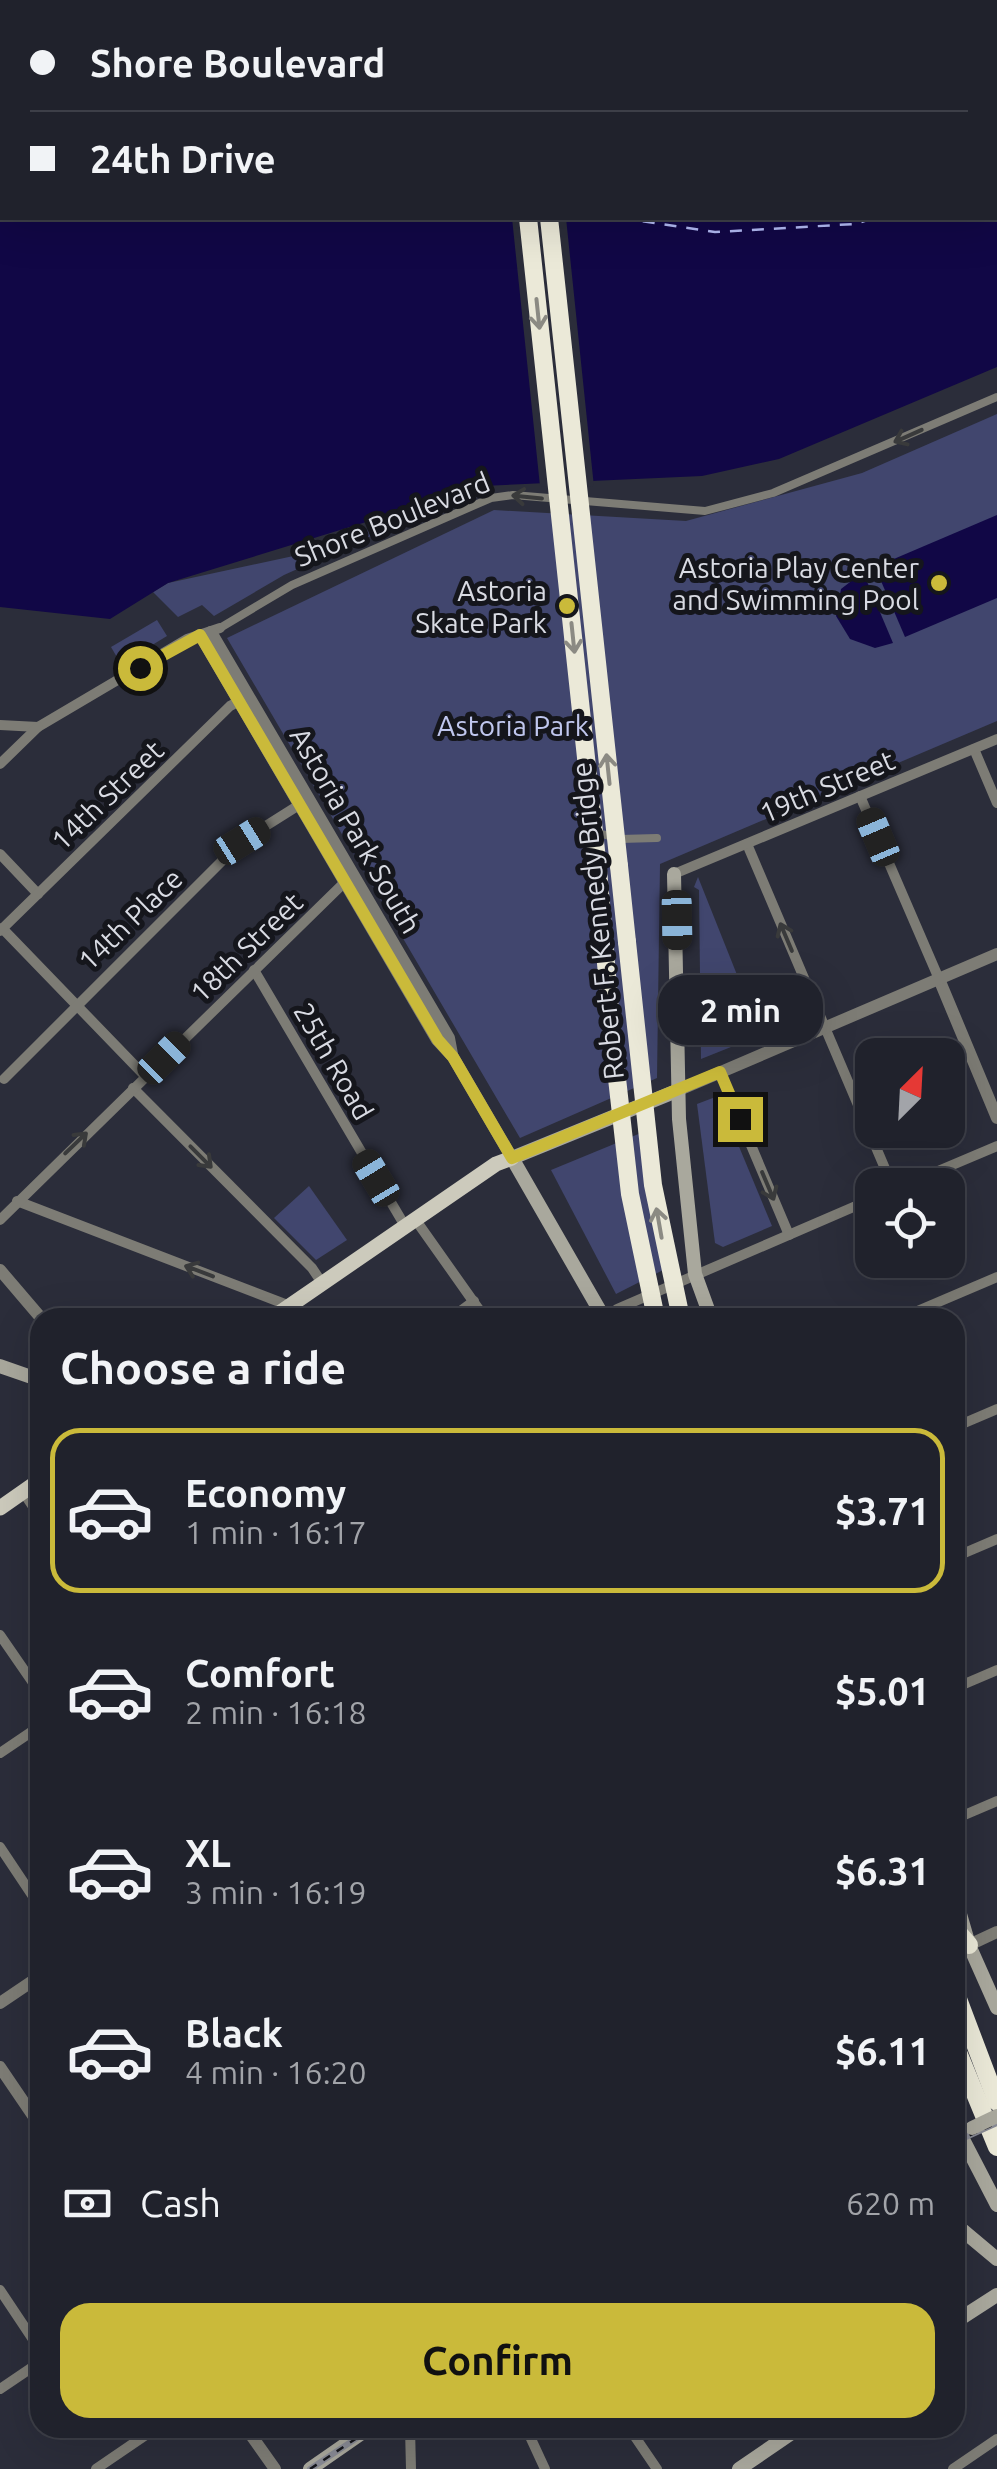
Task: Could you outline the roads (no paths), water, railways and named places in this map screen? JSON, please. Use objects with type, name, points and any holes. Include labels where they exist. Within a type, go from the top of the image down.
[{"type":"highway","name":"Robert F. Kennedy Bridge","points":[[528,220],[626,1160],[654,1308]]},
{"type":"highway","name":"Robert F. Kennedy Bridge","points":[[549,220],[648,1151],[662,1241],[679,1308]]},
{"type":"highway","points":[[965,1941],[968,1944]]},
{"type":"highway","points":[[965,2017],[997,2102]]},
{"type":"highway","points":[[965,2070],[997,2147]]},
{"type":"main road","points":[[674,874],[678,1090],[695,1274],[707,1308]]},
{"type":"main road","points":[[287,1308],[512,1158],[678,1090]]},
{"type":"main road","points":[[512,1158],[601,1308]]},
{"type":"main road","points":[[0,1366],[30,1376]]},
{"type":"main road","points":[[0,1508],[30,1487]]},
{"type":"main road","points":[[965,1933],[997,2008]]},
{"type":"main road","points":[[965,2128],[997,2116]]},
{"type":"main road","points":[[965,2140],[997,2205]]},
{"type":"main road","points":[[965,2232],[997,2259]]},
{"type":"main road","points":[[965,2243],[997,2259]]},
{"type":"main road","points":[[965,2316],[997,2295]]},
{"type":"main road","points":[[310,2469],[355,2438]]},
{"type":"main road","points":[[738,2469],[785,2438]]},
{"type":"street","name":"Shore Boulevard","points":[[0,764],[38,727],[292,584],[491,498],[512,495],[705,510],[773,493],[997,397]]},
{"type":"street","name":"Astoria Park South","points":[[210,632],[300,805],[349,878]]},
{"type":"street","name":"Astoria Park South","points":[[244,699],[438,1040],[453,1057],[512,1158]]},
{"type":"street","name":"14th Street","points":[[1,929],[244,699]]},
{"type":"street","points":[[0,725],[38,727]]},
{"type":"street","name":"19th Street","points":[[674,874],[997,739]]},
{"type":"street","points":[[974,749],[997,802]]},
{"type":"street","points":[[860,796],[997,1118]]},
{"type":"street","name":"14th Place","points":[[4,1079],[242,841],[300,805]]},
{"type":"street","points":[[595,832],[620,839],[658,838]]},
{"type":"street","points":[[747,844],[885,1168]]},
{"type":"street","points":[[0,854],[38,894]]},
{"type":"street","name":"18th Street","points":[[0,1220],[349,878]]},
{"type":"street","points":[[1,929],[145,1076]]},
{"type":"street","points":[[678,1090],[997,954]]},
{"type":"street","name":"25th Road","points":[[254,970],[410,1223],[479,1308]]},
{"type":"street","points":[[720,1072],[789,1235]]},
{"type":"street","points":[[133,1088],[312,1268],[322,1284]]},
{"type":"street","points":[[945,1168],[997,1146]]},
{"type":"street","points":[[17,1200],[290,1306]]},
{"type":"street","points":[[619,1308],[855,1206]]},
{"type":"street","points":[[0,1270],[32,1308]]},
{"type":"street","points":[[924,1308],[997,1277]]},
{"type":"street","points":[[465,1308],[474,1301]]},
{"type":"street","points":[[965,1423],[997,1409]]},
{"type":"street","points":[[23,1492],[30,1502]]},
{"type":"street","points":[[965,1553],[997,1539]]},
{"type":"street","points":[[0,1635],[30,1678]]},
{"type":"street","points":[[965,1684],[997,1670]]},
{"type":"street","points":[[0,1753],[30,1733]]},
{"type":"street","points":[[965,1815],[997,1802]]},
{"type":"street","points":[[0,1848],[30,1892]]},
{"type":"street","points":[[968,1944],[997,1932]]},
{"type":"street","points":[[0,2003],[30,1983]]},
{"type":"street","points":[[0,2067],[30,2111]]},
{"type":"street","points":[[0,2290],[30,2335]]},
{"type":"street","points":[[0,2389],[30,2369]]},
{"type":"street","points":[[96,2469],[141,2438]]},
{"type":"street","points":[[253,2438],[275,2469]]},
{"type":"street","points":[[410,2438],[411,2469]]},
{"type":"street","points":[[531,2438],[545,2469]]},
{"type":"street","points":[[637,2438],[657,2469]]},
{"type":"street","points":[[953,2469],[997,2439]]},
{"type":"railway","points":[[965,2137],[997,2123]]},
{"type":"railway","points":[[310,2469],[357,2438]]},
{"type":"place","name":"Astoria Play Center and Swimming Pool","points":[[939,583]]},
{"type":"place","name":"Astoria Skate Park","points":[[567,606]]},
{"type":"park label","name":"Astoria Park","points":[[513,725]]}]
